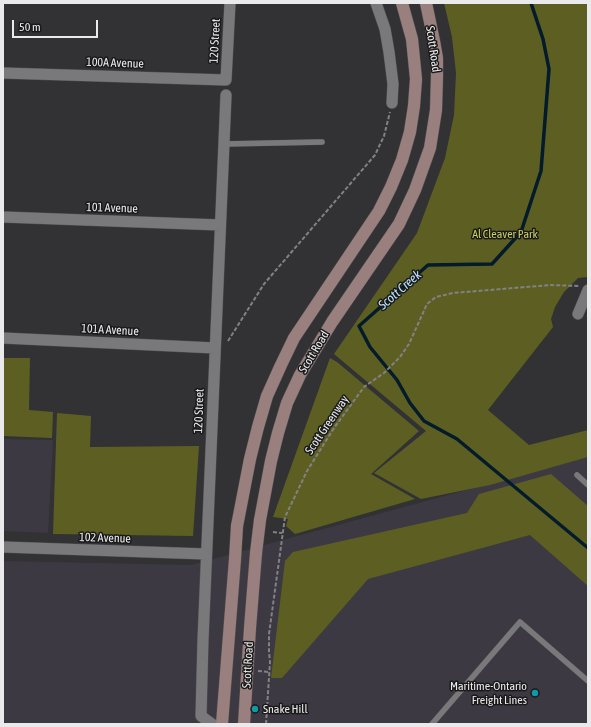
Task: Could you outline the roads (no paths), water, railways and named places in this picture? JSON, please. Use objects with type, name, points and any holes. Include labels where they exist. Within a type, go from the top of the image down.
[{"type":"main road","name":"Scott Road","points":[[222,724],[238,526],[250,459],[267,396],[294,338],[379,211],[402,160],[410,132],[416,79],[412,39],[402,3]]},
{"type":"main road","name":"Scott Road","points":[[244,724],[250,628],[260,520],[270,461],[287,403],[315,349],[399,224],[415,190],[430,148],[436,110],[437,76],[434,41],[426,3]]},
{"type":"street","name":"120 Street","points":[[226,80],[230,3]]},
{"type":"street","points":[[376,3],[385,29],[389,52],[393,84],[392,103]]},
{"type":"street","name":"100A Avenue","points":[[3,73],[226,80]]},
{"type":"street","name":"120 Street","points":[[212,724],[201,716],[206,554],[226,95]]},
{"type":"street","name":"101 Avenue","points":[[3,217],[220,226]]},
{"type":"street","points":[[578,314],[588,290]]},
{"type":"street","name":"101A Avenue","points":[[3,338],[215,348]]},
{"type":"street","name":"102 Avenue","points":[[3,547],[206,554]]},
{"type":"lane","points":[[224,144],[322,142]]},
{"type":"lane","points":[[577,475],[588,484]]},
{"type":"lane","points":[[432,724],[520,622],[588,681]]},
{"type":"waterway","name":"Scott Creek","points":[[531,3],[543,39],[549,69],[541,171],[521,232],[492,264],[428,265],[359,326],[370,347],[397,380],[410,403],[424,421],[457,439],[588,548]]},
{"type":"place","name":"Maritime-Ontario Freight Lines","points":[[535,693]]},
{"type":"place","name":"Snake Hill","points":[[255,709]]},
{"type":"park label","name":"Al Cleaver Park","points":[[505,234]]}]
